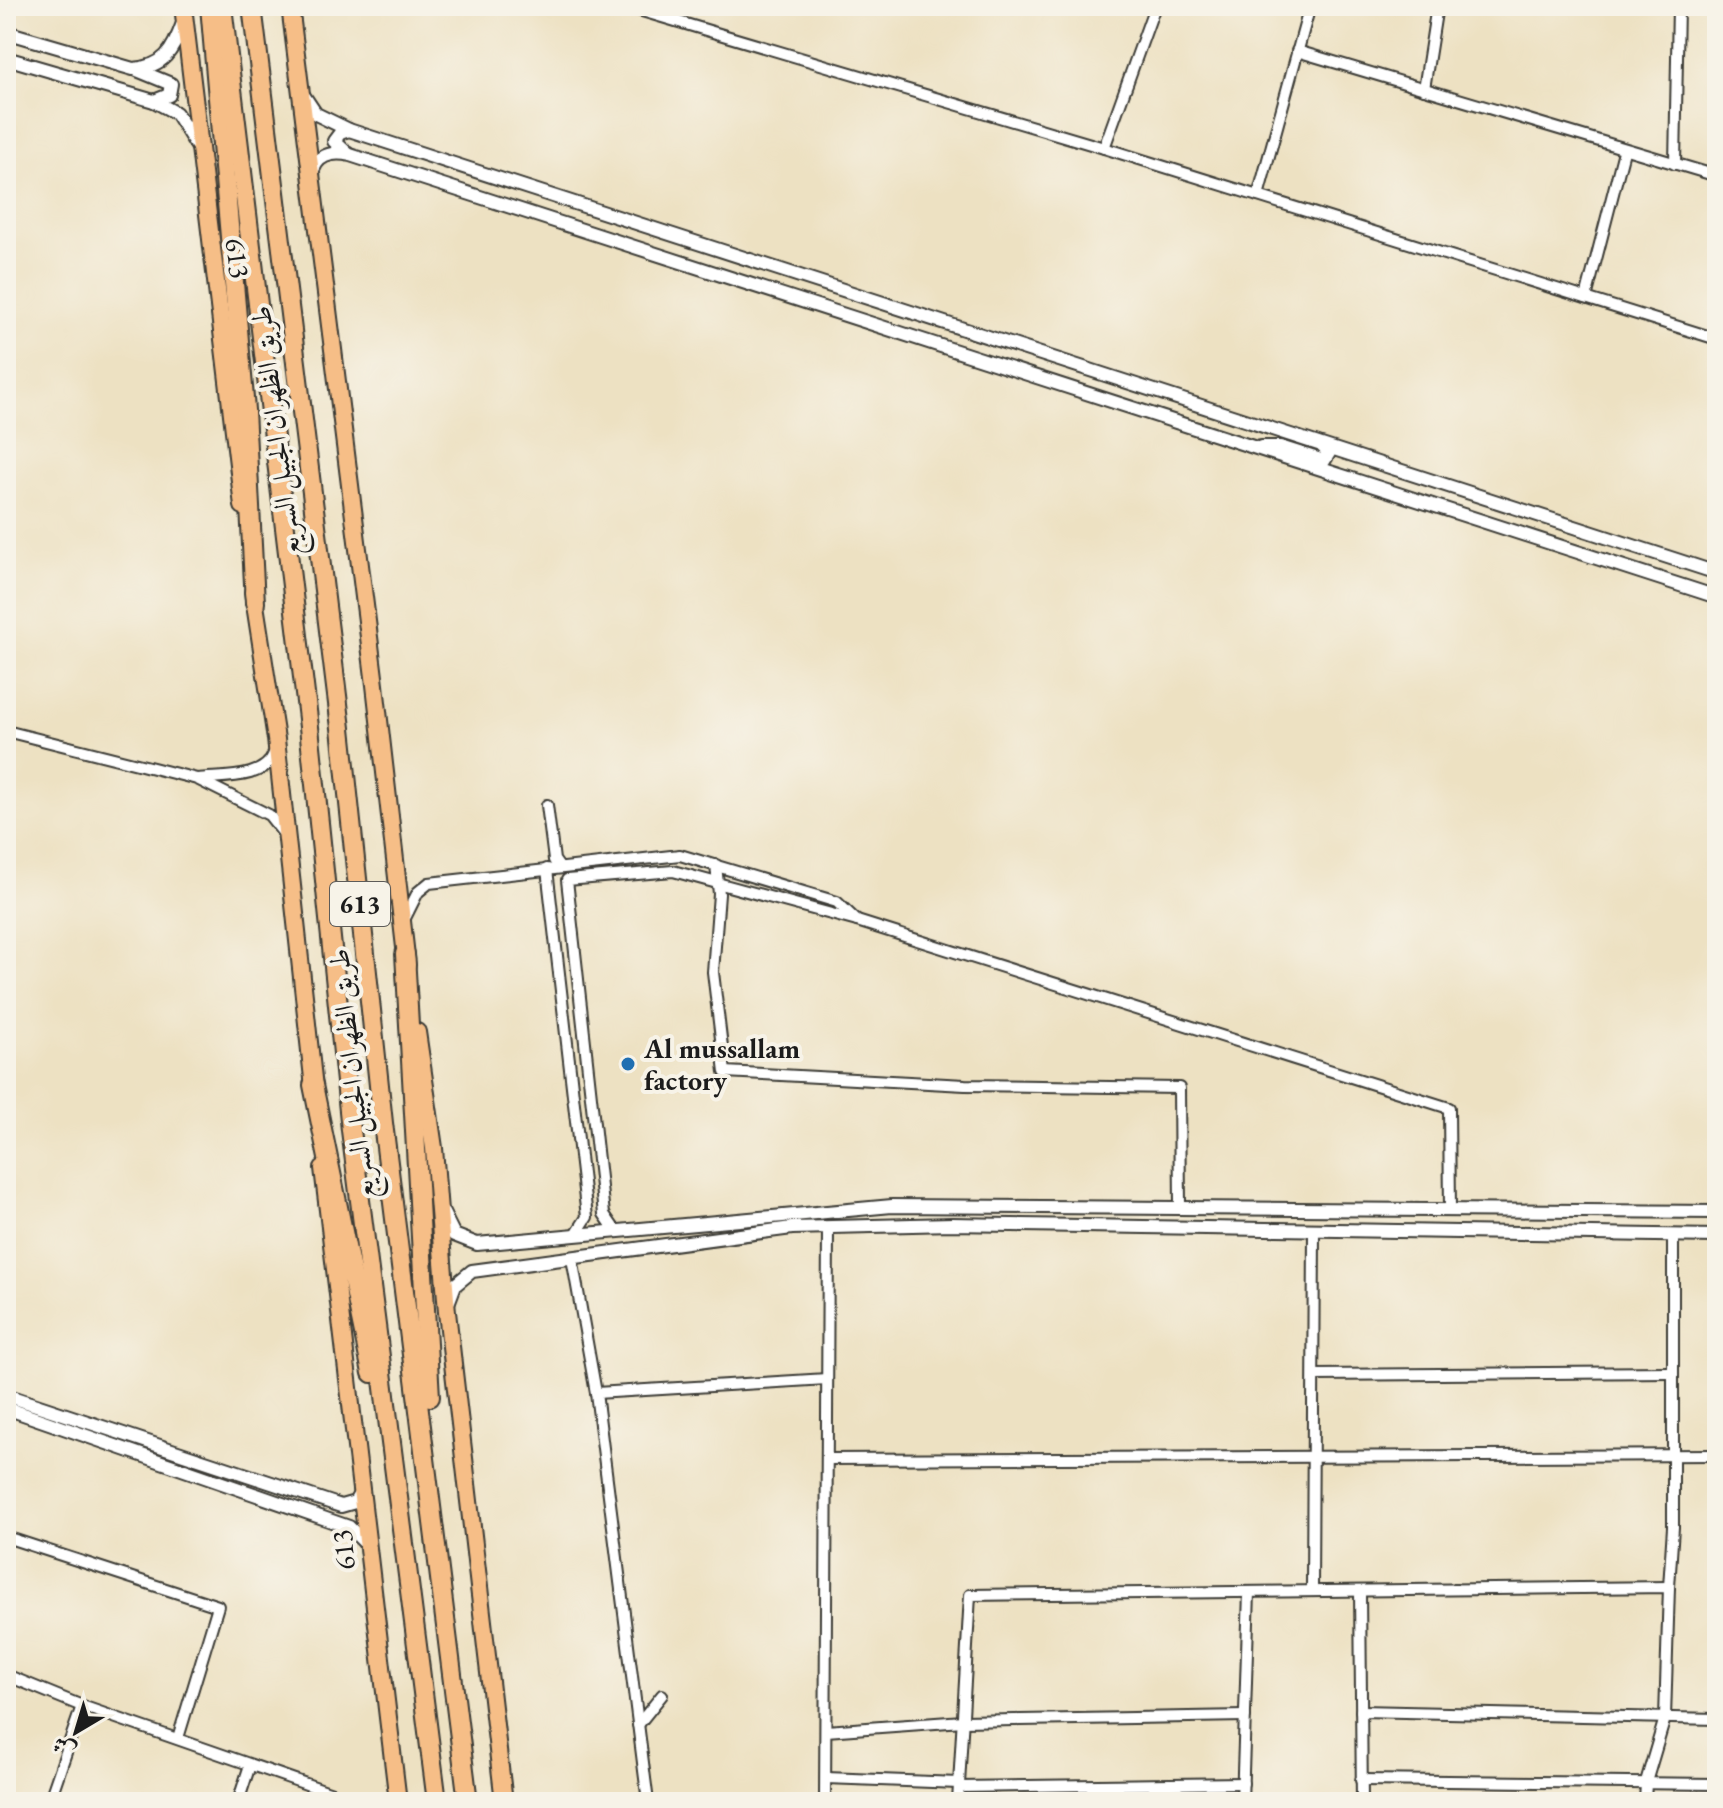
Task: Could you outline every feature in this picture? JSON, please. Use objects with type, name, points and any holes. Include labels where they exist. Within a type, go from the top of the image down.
[{"type":"highway","points":[[210,6],[245,410],[255,603]]},
{"type":"highway","name":"طريق الظهران الجبيل السريع","points":[[222,6],[309,727],[351,1130],[437,1802]]},
{"type":"highway","name":"طريق الظهران الجبيل السريع","points":[[252,6],[341,728],[383,1123],[468,1802]]},
{"type":"highway","points":[[405,954],[423,1310],[446,1615]]},
{"type":"highway","points":[[313,1085],[403,1526]]},
{"type":"main road","points":[[290,6],[405,954],[438,1197],[447,1312],[504,1802]]},
{"type":"main road","name":"613","points":[[184,13],[255,603],[276,739],[313,1085],[398,1802]]},
{"type":"street","points":[[625,6],[1104,148],[1717,339]]},
{"type":"street","points":[[1258,196],[1310,6]]},
{"type":"street","points":[[1424,89],[1437,6]]},
{"type":"street","points":[[1675,164],[1678,6]]},
{"type":"street","points":[[1104,148],[1152,7]]},
{"type":"street","points":[[133,69],[152,67],[166,58],[184,13]]},
{"type":"street","points":[[6,32],[133,69],[171,84],[169,95],[154,101]]},
{"type":"street","points":[[1297,51],[1624,151],[1717,176]]},
{"type":"street","points":[[6,58],[154,101],[176,113],[198,148]]},
{"type":"street","points":[[298,82],[307,104],[316,114],[349,130],[1717,573]]},
{"type":"street","points":[[349,130],[340,133],[334,141],[350,155]]},
{"type":"street","points":[[1586,298],[1624,151]]},
{"type":"street","points":[[311,182],[313,168],[322,157],[339,153],[350,155],[1717,597]]},
{"type":"street","points":[[1048,382],[1041,373],[1048,364],[1080,374],[1123,380]]},
{"type":"street","points":[[1250,447],[1280,447],[1324,461],[1329,453],[1320,445]]},
{"type":"street","points":[[6,731],[197,779],[269,815],[288,842]]},
{"type":"street","points":[[197,779],[258,771],[271,761],[276,739]]},
{"type":"street","points":[[547,805],[557,868],[575,1111],[587,1217],[576,1234]]},
{"type":"street","points":[[403,922],[418,892],[429,883],[680,855],[837,902],[857,921]]},
{"type":"street","points":[[716,865],[719,884],[713,972],[725,1072],[965,1085],[1179,1088],[1180,1207]]},
{"type":"street","points":[[557,868],[567,880],[604,1214],[615,1230]]},
{"type":"street","points":[[567,880],[673,871],[857,921],[1449,1108],[1450,1210]]},
{"type":"street","points":[[575,1111],[595,1132]]},
{"type":"street","points":[[438,1197],[446,1224],[463,1241],[477,1244],[892,1206],[1717,1212]]},
{"type":"street","points":[[447,1312],[455,1285],[472,1271],[792,1228],[952,1224],[1717,1236]]},
{"type":"street","points":[[825,1802],[828,1227]]},
{"type":"street","points":[[1312,1591],[1314,1230]]},
{"type":"street","points":[[1645,1802],[1646,1782],[1665,1718],[1672,1455],[1673,1235]]},
{"type":"street","points":[[572,1258],[596,1393],[648,1802]]},
{"type":"street","points":[[1314,1375],[1672,1372]]},
{"type":"street","points":[[596,1393],[827,1379]]},
{"type":"street","points":[[6,1395],[341,1506],[355,1502],[363,1487]]},
{"type":"street","points":[[6,1408],[349,1527],[361,1536],[369,1550]]},
{"type":"street","points":[[827,1459],[1717,1455]]},
{"type":"street","points":[[6,1537],[218,1606],[178,1738]]},
{"type":"street","points":[[958,1802],[970,1595],[1669,1587]]},
{"type":"street","points":[[1360,1591],[1362,1802]]},
{"type":"street","points":[[1242,1802],[1249,1592]]},
{"type":"street","points":[[6,1675],[82,1706],[358,1802]]},
{"type":"street","points":[[638,1725],[662,1695]]},
{"type":"street","points":[[49,1802],[82,1706]]},
{"type":"street","points":[[1361,1711],[1717,1719]]},
{"type":"street","points":[[826,1731],[963,1721],[1245,1716]]},
{"type":"street","points":[[238,1802],[250,1765]]},
{"type":"street","points":[[826,1778],[959,1785],[1243,1783]]},
{"type":"street","points":[[1361,1780],[1717,1784]]},
{"type":"place","name":"Al mussallam factory","points":[[628,1064]]}]
